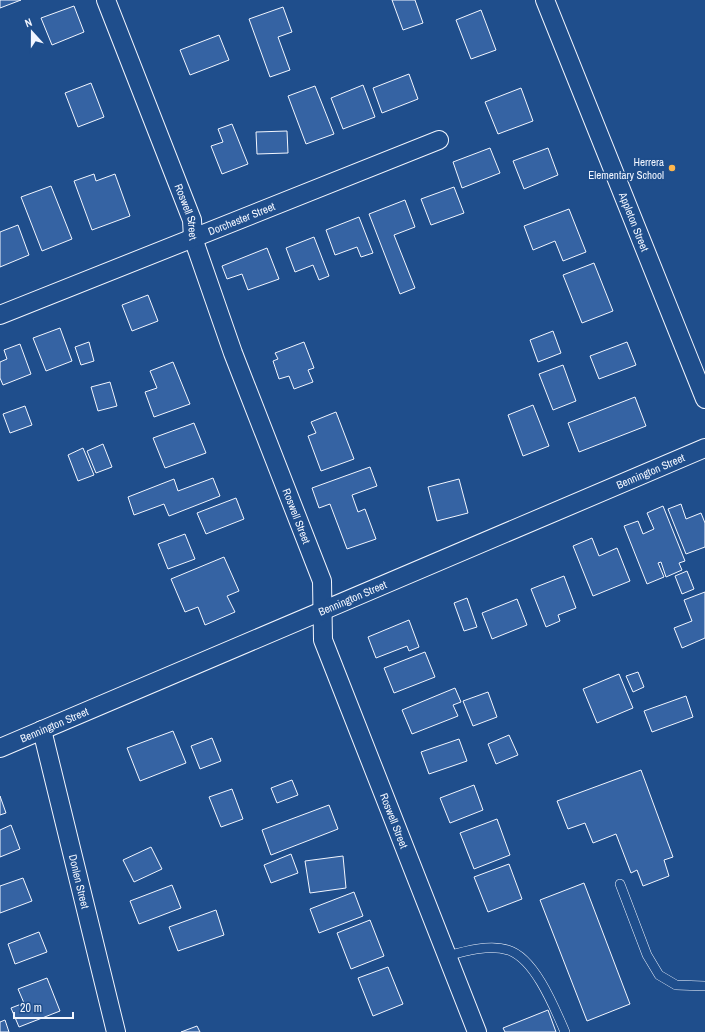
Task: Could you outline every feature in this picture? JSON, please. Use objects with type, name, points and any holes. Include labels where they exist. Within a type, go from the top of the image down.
[{"type":"street","name":"Roswell Street","points":[[106,0],[192,220],[193,238],[233,353],[322,581],[323,640],[477,1032]]},
{"type":"street","name":"Appleton Street","points":[[545,0],[705,399]]},
{"type":"street","name":"Dorchester Street","points":[[0,315],[439,140]]},
{"type":"street","name":"Bennington Street","points":[[0,748],[705,448]]},
{"type":"street","name":"Donlen Street","points":[[42,730],[116,1032]]},
{"type":"lane","points":[[620,884],[647,954],[659,975],[676,986],[705,986]]},
{"type":"lane","points":[[447,956],[492,948],[509,950],[523,960],[544,985],[566,1032]]},
{"type":"building","points":[[0,0],[21,0],[0,8]]},
{"type":"building","points":[[392,0],[415,0],[423,23],[403,30]]},
{"type":"building","points":[[74,6],[84,32],[52,45],[41,18]]},
{"type":"building","points":[[283,7],[292,32],[278,37],[290,70],[270,77],[249,19]]},
{"type":"building","points":[[481,10],[496,50],[471,59],[456,20]]},
{"type":"building","points":[[219,35],[229,60],[190,75],[180,50]]},
{"type":"building","points":[[409,74],[418,99],[382,113],[373,88]]},
{"type":"building","points":[[91,83],[104,117],[78,127],[65,93]]},
{"type":"building","points":[[363,85],[375,117],[343,129],[331,98]]},
{"type":"building","points":[[315,86],[334,134],[306,144],[288,96]]},
{"type":"building","points":[[521,88],[533,121],[498,134],[485,102]]},
{"type":"building","points":[[232,124],[248,164],[222,174],[211,146],[223,142],[218,129]]},
{"type":"building","points":[[287,131],[288,153],[257,154],[256,132]]},
{"type":"building","points":[[490,148],[500,173],[462,188],[453,162]]},
{"type":"building","points":[[548,148],[558,175],[524,189],[513,161]]},
{"type":"building","points":[[94,174],[96,181],[115,174],[130,216],[92,230],[74,181]]},
{"type":"building","points":[[51,186],[72,239],[42,251],[21,197]]},
{"type":"building","points":[[454,187],[464,213],[431,225],[421,199]]},
{"type":"building","points":[[405,200],[415,227],[394,235],[415,288],[400,294],[369,214]]},
{"type":"building","points":[[569,209],[586,252],[563,261],[555,241],[533,250],[524,226]]},
{"type":"building","points":[[359,217],[373,253],[361,257],[357,247],[335,255],[326,230]]},
{"type":"building","points":[[18,225],[29,255],[0,267],[0,232]]},
{"type":"building","points":[[314,237],[329,276],[319,280],[313,265],[295,272],[286,248]]},
{"type":"building","points":[[267,248],[279,279],[248,290],[242,274],[227,279],[222,266]]},
{"type":"building","points":[[594,263],[613,311],[582,323],[563,275]]},
{"type":"building","points":[[148,295],[158,321],[132,331],[122,305]]},
{"type":"building","points":[[60,328],[72,361],[46,371],[33,338]]},
{"type":"building","points":[[553,331],[561,353],[538,362],[530,340]]},
{"type":"building","points":[[89,342],[94,361],[81,365],[75,347]]},
{"type":"building","points":[[304,342],[314,368],[308,370],[313,382],[294,389],[289,376],[279,379],[273,361],[278,359],[275,353]]},
{"type":"building","points":[[627,342],[636,365],[599,379],[590,356]]},
{"type":"building","points":[[20,344],[31,374],[3,385],[0,378],[0,362],[7,359],[4,350]]},
{"type":"building","points":[[173,362],[190,404],[154,417],[145,392],[157,388],[150,371]]},
{"type":"building","points":[[563,365],[576,401],[553,410],[539,374]]},
{"type":"building","points":[[110,382],[117,406],[98,411],[91,387]]},
{"type":"building","points":[[635,397],[646,426],[579,452],[568,423]]},
{"type":"building","points":[[533,405],[549,446],[523,456],[508,415]]},
{"type":"building","points":[[25,406],[32,425],[10,433],[3,414]]},
{"type":"building","points":[[336,412],[354,459],[321,471],[308,436],[316,433],[311,422]]},
{"type":"building","points":[[194,423],[206,453],[165,468],[153,438]]},
{"type":"building","points":[[103,444],[112,467],[96,473],[87,451]]},
{"type":"building","points":[[83,448],[94,475],[78,481],[68,455]]},
{"type":"building","points":[[370,467],[377,486],[352,495],[358,512],[365,509],[376,539],[347,549],[330,504],[319,508],[312,488]]},
{"type":"building","points":[[213,478],[220,496],[169,516],[164,504],[134,515],[128,497],[174,479],[178,491]]},
{"type":"building","points":[[459,479],[468,513],[437,521],[428,487]]},
{"type":"building","points":[[236,498],[244,519],[206,534],[197,513]]},
{"type":"building","points":[[681,504],[686,519],[701,513],[705,523],[705,547],[686,554],[668,509]]},
{"type":"building","points":[[663,506],[685,561],[679,563],[682,570],[666,577],[661,562],[658,563],[664,577],[647,584],[624,526],[638,521],[643,534],[654,529],[647,513]]},
{"type":"building","points":[[185,534],[195,559],[168,569],[158,544]]},
{"type":"building","points":[[592,538],[599,556],[617,548],[630,581],[593,596],[573,546]]},
{"type":"building","points":[[224,557],[239,591],[227,596],[235,612],[205,625],[198,607],[185,612],[171,579]]},
{"type":"building","points":[[687,571],[694,589],[682,594],[675,576]]},
{"type":"building","points":[[564,576],[576,608],[558,615],[560,621],[546,627],[531,589]]},
{"type":"building","points":[[705,592],[705,638],[682,648],[674,628],[692,621],[684,600]]},
{"type":"building","points":[[467,598],[477,627],[464,631],[454,603]]},
{"type":"building","points":[[517,599],[527,625],[492,639],[482,613]]},
{"type":"building","points":[[409,620],[419,647],[409,651],[407,646],[376,658],[368,637]]},
{"type":"building","points":[[425,652],[435,677],[394,693],[384,668]]},
{"type":"building","points":[[638,672],[644,687],[633,692],[626,676]]},
{"type":"building","points":[[619,674],[633,708],[597,723],[583,689]]},
{"type":"building","points":[[455,688],[461,702],[453,705],[458,716],[412,734],[402,710]]},
{"type":"building","points":[[488,692],[497,717],[473,726],[463,701]]},
{"type":"building","points":[[686,696],[693,717],[652,732],[644,711]]},
{"type":"building","points":[[173,731],[186,763],[140,781],[127,748]]},
{"type":"building","points":[[509,735],[518,755],[496,764],[488,744]]},
{"type":"building","points":[[212,738],[221,761],[200,769],[191,746]]},
{"type":"building","points":[[459,739],[467,761],[429,774],[421,752]]},
{"type":"building","points":[[641,770],[673,857],[664,860],[669,876],[643,886],[637,870],[631,873],[616,834],[593,843],[585,823],[568,829],[557,801]]},
{"type":"building","points":[[292,780],[298,795],[277,803],[271,788]]},
{"type":"building","points":[[474,785],[483,810],[450,823],[440,798]]},
{"type":"building","points":[[232,789],[243,819],[221,827],[209,797]]},
{"type":"building","points":[[0,796],[6,813],[0,815]]},
{"type":"building","points":[[329,805],[338,829],[271,855],[262,830]]},
{"type":"building","points":[[497,819],[510,855],[474,869],[460,833]]},
{"type":"building","points":[[11,825],[20,849],[0,857],[0,830]]},
{"type":"building","points":[[151,847],[162,869],[134,882],[123,860]]},
{"type":"building","points":[[291,854],[298,873],[271,883],[264,865]]},
{"type":"building","points":[[343,856],[346,888],[310,893],[305,861]]},
{"type":"building","points":[[509,864],[522,899],[488,912],[474,877]]},
{"type":"building","points":[[23,878],[32,901],[0,913],[0,886]]},
{"type":"building","points":[[584,883],[630,1004],[587,1021],[540,900]]},
{"type":"building","points":[[172,885],[181,908],[139,924],[130,901]]},
{"type":"building","points":[[354,892],[363,916],[319,933],[310,909]]},
{"type":"building","points":[[216,910],[224,935],[178,951],[169,927]]},
{"type":"building","points":[[370,920],[384,956],[351,969],[337,933]]},
{"type":"building","points":[[39,932],[47,952],[15,964],[8,944]]},
{"type":"building","points":[[388,967],[403,1004],[373,1016],[358,978]]},
{"type":"building","points":[[47,978],[60,1011],[19,1027],[11,1008],[24,1003],[18,989]]},
{"type":"building","points":[[548,1010],[556,1032],[505,1032],[503,1028]]},
{"type":"building","points":[[5,1020],[9,1032],[0,1032],[0,1022]]},
{"type":"building","points":[[197,1026],[200,1032],[181,1032]]},
{"type":"place","name":"Herrera Elementary School","points":[[672,168]]}]
